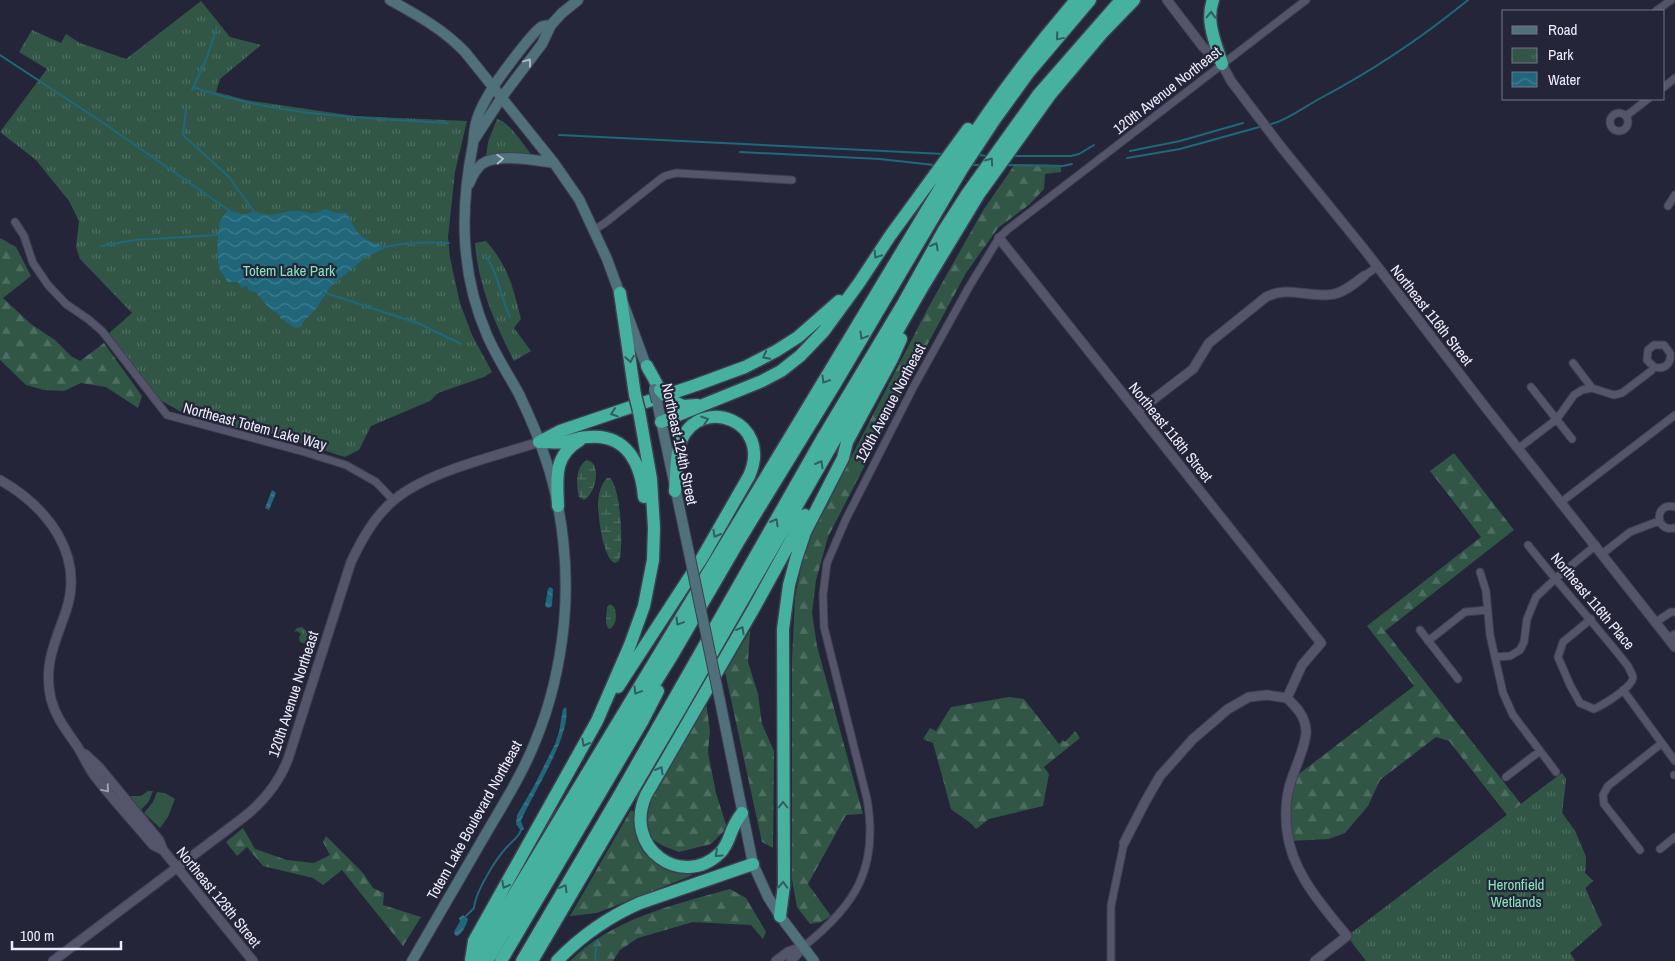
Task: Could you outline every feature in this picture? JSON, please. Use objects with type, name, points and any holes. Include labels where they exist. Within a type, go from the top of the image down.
[{"type":"highway","points":[[487,961],[572,817],[673,654],[945,188],[974,134],[1021,67],[1076,0]]},
{"type":"highway","points":[[661,422],[762,382],[781,371],[800,356],[824,331],[926,187],[1030,72],[1090,0]]},
{"type":"highway","points":[[522,961],[679,692],[822,439],[973,194],[1019,129],[1038,95],[1121,0]]},
{"type":"highway","points":[[1019,129],[1134,0]]},
{"type":"highway","points":[[1213,0],[1210,14],[1211,29],[1222,64]]},
{"type":"highway","points":[[472,961],[945,188]]},
{"type":"highway","points":[[532,961],[669,728],[922,288],[973,194]]},
{"type":"highway","points":[[539,442],[560,431],[745,367],[776,351],[798,336],[859,283]]},
{"type":"highway","points":[[742,813],[733,828],[728,842],[719,854],[705,863],[695,866],[675,865],[657,856],[644,840],[640,822],[642,804],[646,795],[754,608],[837,456],[847,442],[892,359],[922,288]]},
{"type":"highway","points":[[597,720],[630,645],[644,606],[653,560],[654,544],[651,479],[635,395],[620,293]]},
{"type":"highway","points":[[647,366],[660,395],[682,406],[707,404]]},
{"type":"highway","points":[[472,961],[474,941],[597,720],[702,558],[750,476],[754,466],[755,450],[749,434],[730,419],[721,417],[706,418],[693,425],[687,430],[680,441],[676,491]]},
{"type":"highway","points":[[539,442],[563,442],[586,437],[604,438],[621,446],[636,461],[642,476],[646,518],[646,548],[643,580],[630,645]]},
{"type":"highway","points":[[558,506],[557,473],[560,461],[571,446],[586,437]]},
{"type":"highway","points":[[780,916],[784,885],[782,662],[784,614],[789,585],[800,545],[843,458],[847,442]]},
{"type":"highway","points":[[501,961],[642,722],[664,680],[673,654]]},
{"type":"highway","points":[[509,961],[620,775],[666,704],[679,692]]},
{"type":"highway","points":[[557,961],[587,933],[626,909],[753,864]]},
{"type":"main road","name":"Northeast 124th Street","points":[[390,0],[431,23],[465,52],[554,163],[578,199],[594,230],[647,366]]},
{"type":"main road","points":[[474,140],[502,97],[542,44],[551,25],[578,0]]},
{"type":"main road","name":"Totem Lake Boulevard Northeast","points":[[412,961],[524,767],[546,712],[558,661],[564,622],[566,584],[558,506],[546,460],[539,442],[521,398],[488,336],[477,307],[469,277],[464,227],[468,164],[478,116],[493,86],[540,27],[551,25]]},
{"type":"main road","points":[[466,189],[478,168],[485,162],[494,159],[538,160],[554,163]]},
{"type":"main road","name":"Northeast 124th Street","points":[[660,395],[661,422],[753,864],[768,897],[814,961]]},
{"type":"street","name":"Northeast 116th Street","points":[[1167,0],[1203,47],[1222,64],[1243,97],[1282,148],[1560,503],[1596,545],[1656,622],[1672,636],[1675,647]]},
{"type":"street","name":"120th Avenue Northeast","points":[[803,947],[825,930],[848,904],[861,882],[867,866],[871,844],[871,824],[867,799],[824,627],[823,595],[826,564],[846,519],[914,386],[969,287],[999,238],[1007,230],[1306,0]]},
{"type":"street","points":[[1657,10],[1671,0]]},
{"type":"street","points":[[1665,86],[1675,78]]},
{"type":"street","points":[[1626,116],[1647,100]]},
{"type":"street","points":[[594,230],[659,180],[676,173],[792,180]]},
{"type":"street","points":[[1668,206],[1675,195]]},
{"type":"street","name":"Northeast Totem Lake Way","points":[[15,222],[24,236],[33,263],[48,285],[66,304],[102,331],[167,415],[190,423],[301,451],[346,466],[376,482],[393,500]]},
{"type":"street","name":"Northeast 118th Street","points":[[999,238],[1321,643],[1302,664],[1287,698]]},
{"type":"street","points":[[1137,412],[1193,370],[1209,343],[1266,297],[1275,292],[1288,291],[1320,295],[1336,294],[1347,289],[1377,267]]},
{"type":"street","points":[[1572,364],[1592,388]]},
{"type":"street","points":[[1518,448],[1557,419],[1574,395],[1582,390],[1592,388],[1614,394],[1622,393],[1654,367]]},
{"type":"street","points":[[1530,387],[1572,439]]},
{"type":"street","points":[[1560,503],[1675,415]]},
{"type":"street","name":"120th Avenue Northeast","points":[[53,961],[254,809],[269,793],[288,759],[351,562],[358,546],[372,524],[393,500],[415,486],[446,472],[539,442]]},
{"type":"street","name":"Northeast 128th Street","points":[[0,480],[36,506],[49,520],[66,551],[70,578],[68,602],[50,657],[48,682],[59,721],[79,749],[94,775],[153,845],[163,850],[253,961]]},
{"type":"street","points":[[1675,507],[1664,508],[1659,514],[1660,521],[1664,527],[1675,528]]},
{"type":"street","points":[[1602,554],[1630,532],[1660,521]]},
{"type":"street","name":"Northeast 116th Place","points":[[1528,544],[1628,666],[1633,678],[1630,684],[1623,690]]},
{"type":"street","points":[[1495,657],[1510,656],[1520,650],[1524,642],[1528,619],[1536,597],[1555,578],[1596,545]]},
{"type":"street","points":[[1480,572],[1486,591],[1490,635],[1503,693],[1513,715],[1556,772]]},
{"type":"street","points":[[1428,641],[1465,612],[1487,610]]},
{"type":"street","points":[[1656,622],[1671,612],[1675,612]]},
{"type":"street","points":[[1591,619],[1563,642],[1558,657],[1580,703],[1594,709],[1603,705],[1623,690],[1675,761]]},
{"type":"street","points":[[1420,630],[1458,679]]},
{"type":"street","points":[[1111,961],[1111,906],[1124,843],[1144,802],[1160,776],[1193,739],[1228,709],[1249,697],[1266,695],[1287,698],[1303,717],[1306,732],[1291,780],[1286,806],[1289,841],[1298,870],[1346,936],[1315,961]]},
{"type":"street","points":[[1640,850],[1604,804],[1602,795],[1608,786],[1662,743]]},
{"type":"street","points":[[1506,777],[1540,752]]},
{"type":"street","points":[[1660,848],[1675,837]]},
{"type":"street","points":[[776,961],[788,952],[803,947]]},
{"type":"street","points":[[791,961],[803,947]]},
{"type":"green space","name":"Totem Lake Park","points":[[201,1],[230,37],[261,45],[220,79],[216,92],[246,100],[355,116],[467,121],[455,172],[448,237],[450,258],[460,303],[472,335],[492,372],[484,377],[438,393],[430,401],[371,426],[359,450],[345,457],[250,427],[232,428],[183,413],[155,397],[108,334],[132,313],[80,259],[76,247],[79,221],[69,201],[36,160],[0,132],[47,69],[19,52],[32,30],[61,43],[66,34],[80,43],[126,59]]},
{"type":"green space","points":[[497,119],[512,130],[533,157],[486,158],[488,142]]},
{"type":"green space","points":[[1015,164],[1061,165],[1061,172],[1045,174],[1044,189],[1030,204],[998,228],[966,273],[828,537],[816,580],[812,613],[817,646],[863,814],[846,815],[808,884],[831,916],[821,922],[810,924],[797,907],[792,880],[792,659],[795,598],[803,557],[813,531],[928,308],[982,212]]},
{"type":"green space","points":[[0,238],[16,247],[31,276],[3,298],[31,324],[55,340],[71,356],[80,361],[104,343],[142,396],[138,408],[106,387],[81,383],[64,391],[44,390],[26,385],[0,360]]},
{"type":"green space","points":[[486,241],[500,260],[509,278],[521,319],[514,328],[531,351],[514,361],[488,304],[480,274],[475,243]]},
{"type":"green space","points":[[1454,453],[1514,530],[1385,631],[1521,804],[1562,773],[1566,779],[1562,813],[1575,831],[1586,857],[1585,873],[1593,881],[1585,888],[1602,925],[1570,953],[1575,961],[1449,961],[1507,815],[1449,741],[1436,737],[1380,780],[1368,806],[1345,833],[1329,839],[1289,841],[1291,780],[1414,686],[1367,626],[1481,537],[1430,471]]},
{"type":"green space","points":[[587,460],[592,462],[595,467],[596,479],[591,492],[584,500],[579,497],[577,477],[580,467]]},
{"type":"green space","points":[[607,478],[610,478],[614,484],[619,504],[621,550],[619,560],[615,563],[607,554],[604,546],[599,518],[599,494]]},
{"type":"green space","points":[[610,604],[614,607],[616,616],[615,622],[610,629],[606,623],[607,607]]},
{"type":"green space","points":[[302,627],[313,637],[308,645],[300,642],[299,637],[301,634],[297,631],[294,632],[297,628]]},
{"type":"green space","points":[[750,631],[748,662],[758,694],[762,724],[774,751],[773,848],[762,842],[725,672]]},
{"type":"green space","points":[[1009,697],[1024,699],[1059,744],[1063,740],[1065,742],[1075,731],[1080,738],[1044,767],[1049,774],[1043,806],[989,819],[976,829],[951,809],[933,743],[923,739],[930,728],[936,731],[951,707]]},
{"type":"green space","points":[[706,702],[710,731],[708,752],[716,793],[727,828],[711,844],[679,852],[661,845],[649,837],[649,806],[652,795]]},
{"type":"green space","name":"Heronfield Wetlands","points":[[1562,773],[1566,779],[1562,813],[1575,831],[1586,857],[1585,873],[1593,881],[1585,888],[1602,925],[1570,953],[1575,961],[1366,961],[1347,936]]},
{"type":"green space","points":[[148,791],[153,791],[149,801],[141,810],[130,796],[141,796]]},
{"type":"green space","points":[[157,792],[165,793],[175,799],[168,817],[160,828],[144,813],[153,802]]},
{"type":"green space","points":[[631,810],[634,812],[637,839],[648,857],[667,868],[693,875],[597,913],[570,916]]},
{"type":"green space","points":[[243,828],[255,849],[287,860],[314,863],[330,855],[323,842],[326,836],[363,873],[373,888],[384,893],[383,905],[421,917],[403,946],[342,870],[323,885],[313,878],[263,866],[247,847],[237,856],[226,842]]},
{"type":"green space","points":[[730,889],[746,898],[766,932],[763,939],[751,925],[693,922],[638,938],[620,950],[613,961],[570,961],[586,946],[624,924],[666,907]]},
{"type":"water","points":[[325,209],[337,213],[347,213],[353,225],[364,238],[382,245],[383,249],[366,257],[330,287],[301,327],[292,326],[281,319],[278,313],[266,305],[258,293],[248,290],[248,287],[242,288],[238,282],[226,282],[226,278],[219,268],[218,239],[220,222],[229,210],[242,214],[254,211],[260,214],[271,215],[292,211],[314,213]]},
{"type":"water","points":[[272,490],[276,493],[269,510],[265,508]]},
{"type":"water","points":[[550,587],[553,589],[552,606],[548,608],[545,606]]},
{"type":"water","points":[[566,707],[563,733],[550,764],[526,809],[521,821],[524,829],[521,831],[516,824],[517,815],[555,744],[563,709]]},
{"type":"water","points":[[463,915],[468,919],[457,936],[454,932],[460,921],[459,918]]},
{"type":"waterway","points":[[1268,125],[1294,114],[1359,77],[1414,41],[1468,0]]},
{"type":"waterway","points":[[192,90],[206,60],[217,27]]},
{"type":"waterway","points":[[0,55],[102,122],[230,211]]},
{"type":"waterway","points":[[193,87],[224,97],[287,110],[351,117],[448,123]]},
{"type":"waterway","points":[[186,109],[183,135],[229,177],[255,213]]},
{"type":"waterway","points":[[1130,151],[1180,141],[1243,123]]},
{"type":"waterway","points":[[1127,158],[1180,149],[1263,126]]},
{"type":"waterway","points":[[559,135],[944,154]]},
{"type":"waterway","points":[[1011,156],[1071,156],[1079,154],[1094,145]]},
{"type":"waterway","points":[[740,152],[880,159],[934,165]]},
{"type":"waterway","points":[[976,155],[989,156]]},
{"type":"waterway","points":[[1007,165],[1063,166],[1072,164]]},
{"type":"waterway","points":[[972,165],[982,165]]},
{"type":"waterway","points":[[101,246],[135,240],[218,235]]},
{"type":"waterway","points":[[382,248],[415,243],[449,243]]},
{"type":"waterway","points":[[485,255],[490,262],[510,317]]},
{"type":"waterway","points":[[323,292],[420,324],[461,344]]},
{"type":"waterway","points":[[466,916],[474,908],[478,894],[491,868],[521,830]]},
{"type":"waterway","points":[[596,961],[597,941]]}]
